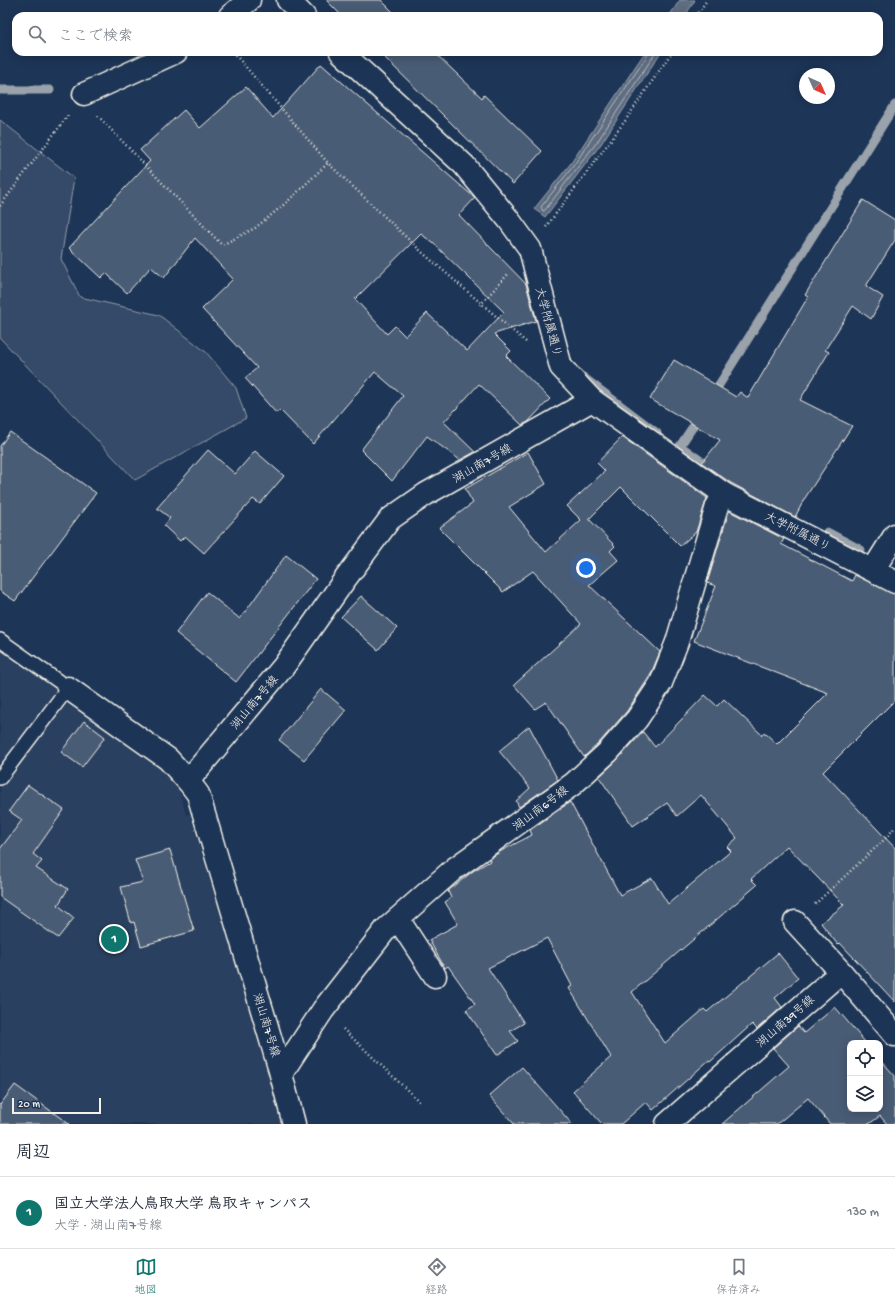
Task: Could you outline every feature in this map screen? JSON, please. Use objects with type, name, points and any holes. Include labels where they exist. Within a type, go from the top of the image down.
[{"type":"street","points":[[235,12],[249,0]]},
{"type":"street","points":[[288,0],[300,12]]},
{"type":"street","points":[[86,93],[167,56]]},
{"type":"street","name":"大学附属通り","points":[[345,56],[464,165],[509,220],[530,249],[561,367],[592,400],[724,494],[895,582]]},
{"type":"street","name":"湖山南7号線","points":[[294,1124],[281,1074],[198,794],[188,781],[284,666],[343,582],[390,519],[426,494],[592,400]]},
{"type":"street","name":"湖山南6号線","points":[[281,1074],[323,1010],[386,929],[454,869],[573,784],[608,752],[637,719],[661,683],[675,648],[717,506],[724,494]]},
{"type":"street","points":[[873,570],[895,535]]},
{"type":"street","points":[[68,688],[168,759],[188,781]]},
{"type":"street","points":[[398,919],[435,976]]},
{"type":"street","points":[[795,922],[841,972],[895,1035]]},
{"type":"street","name":"湖山南39号線","points":[[667,1124],[841,972]]},
{"type":"lane","points":[[0,640],[68,688],[0,778]]},
{"type":"path","points":[[699,12],[707,0]]},
{"type":"path","points":[[236,56],[328,163],[480,305],[527,343]]},
{"type":"path","points":[[480,305],[530,249],[625,121],[669,56]]},
{"type":"path","points":[[0,206],[86,93],[94,111],[103,123],[222,245],[255,228],[286,203],[328,163]]},
{"type":"path","points":[[795,922],[887,837],[895,827]]},
{"type":"path","points":[[323,1010],[421,1103]]},
{"type":"shaded area","points":[[0,120],[74,178],[61,259],[80,297],[159,315],[206,352],[236,388],[246,418],[135,480],[0,338]]},
{"type":"shaded area","points":[[0,645],[173,769],[186,815],[190,814],[283,1124],[0,1124]]},
{"type":"water","points":[[680,0],[695,0],[688,12],[672,12]]},
{"type":"water","points":[[642,56],[658,56],[601,144],[545,217],[534,209],[571,163]]},
{"type":"building","points":[[326,0],[381,0],[393,12],[338,12]]},
{"type":"building","points":[[383,56],[438,56],[482,98],[484,95],[542,151],[513,184]]},
{"type":"building","points":[[321,64],[475,198],[459,215],[526,284],[536,321],[494,334],[511,351],[506,356],[550,399],[528,422],[522,425],[479,384],[444,422],[475,452],[460,460],[427,436],[392,481],[361,450],[403,396],[375,372],[313,444],[280,410],[276,413],[245,378],[257,368],[202,309],[233,279],[195,238],[164,278],[151,267],[127,293],[106,273],[101,278],[69,248],[150,161],[140,150],[184,110],[200,128],[246,87],[273,118]],"holes":[[[421,234],[433,243],[504,312],[467,351],[427,313],[405,336],[395,326],[387,334],[355,299]]]},
{"type":"building","points":[[863,200],[895,220],[895,240],[866,286],[883,297],[871,319],[853,306],[825,350],[829,352],[800,400],[852,426],[805,498],[795,517],[731,483],[702,463],[720,440],[650,399],[674,360],[736,397],[740,392],[748,398],[808,297],[805,295]]},
{"type":"building","points":[[10,432],[96,493],[15,601],[0,591],[0,446]]},
{"type":"building","points":[[622,437],[707,498],[696,532],[680,546],[621,487],[589,519],[615,546],[610,551],[618,560],[589,585],[660,652],[650,676],[627,711],[599,743],[584,757],[546,702],[535,709],[514,685],[581,624],[533,571],[503,592],[439,528],[473,503],[465,489],[528,452],[546,484],[509,507],[546,552],[581,520],[567,506],[605,471],[597,463]]},
{"type":"building","points":[[208,450],[235,474],[255,451],[284,476],[260,504],[253,499],[204,553],[185,536],[180,541],[164,526],[170,518],[157,508]]},
{"type":"building","points":[[729,511],[784,539],[781,544],[852,581],[855,575],[895,594],[895,700],[823,772],[895,848],[895,1002],[840,943],[838,945],[821,923],[844,905],[787,846],[751,879],[757,885],[632,992],[665,1043],[704,1009],[707,1012],[778,953],[798,978],[775,998],[782,1007],[757,1029],[752,1024],[653,1110],[646,1102],[621,1124],[602,1124],[573,1091],[611,1057],[569,988],[572,986],[547,938],[488,968],[524,1023],[510,1031],[518,1041],[497,1055],[466,1010],[475,1004],[448,966],[445,968],[429,940],[458,924],[445,902],[451,898],[448,891],[473,871],[490,861],[489,859],[532,835],[530,830],[570,802],[620,895],[652,878],[668,904],[731,851],[727,847],[737,838],[701,795],[677,816],[667,803],[633,826],[599,777],[643,732],[655,747],[705,695],[717,706],[724,699],[762,735],[764,732],[777,744],[828,693],[694,641],[716,586],[707,583]]},
{"type":"building","points":[[286,555],[316,579],[236,682],[176,633],[207,592],[240,619]]},
{"type":"building","points":[[361,596],[397,628],[378,650],[341,617]]},
{"type":"building","points":[[321,689],[346,710],[304,760],[279,740]]},
{"type":"building","points":[[84,721],[105,737],[82,767],[61,752]]},
{"type":"building","points":[[529,726],[558,780],[519,807],[516,801],[530,788],[499,751]]},
{"type":"building","points":[[28,785],[64,810],[33,854],[42,861],[36,868],[68,889],[58,905],[74,918],[58,938],[0,897],[0,849],[22,820],[9,811]]},
{"type":"building","points":[[170,850],[194,931],[141,946],[134,922],[131,923],[121,887],[143,882],[135,860]]},
{"type":"building","points":[[835,1007],[863,1040],[847,1040],[847,1112],[883,1112],[883,1062],[895,1076],[895,1124],[887,1124],[880,1116],[869,1124],[830,1124],[808,1098],[777,1124],[722,1124],[789,1066],[773,1048],[798,1026],[804,1033]]},
{"type":"building","points":[[522,1067],[572,1124],[514,1124],[489,1096]]},
{"type":"building","points":[[15,1085],[69,1124],[0,1124],[0,1105]]},
{"type":"waterway","points":[[0,90],[50,90]]},
{"type":"waterway","points":[[712,396],[895,105]]},
{"type":"waterway","points":[[583,377],[657,433]]},
{"type":"waterway","points":[[700,416],[680,446],[712,469]]},
{"type":"waterway","points":[[762,500],[793,517]]},
{"type":"waterway","points":[[827,532],[861,550]]},
{"type":"place","name":"国立大学法人鳥取大学 鳥取キャンパス","points":[[114,939]]}]
